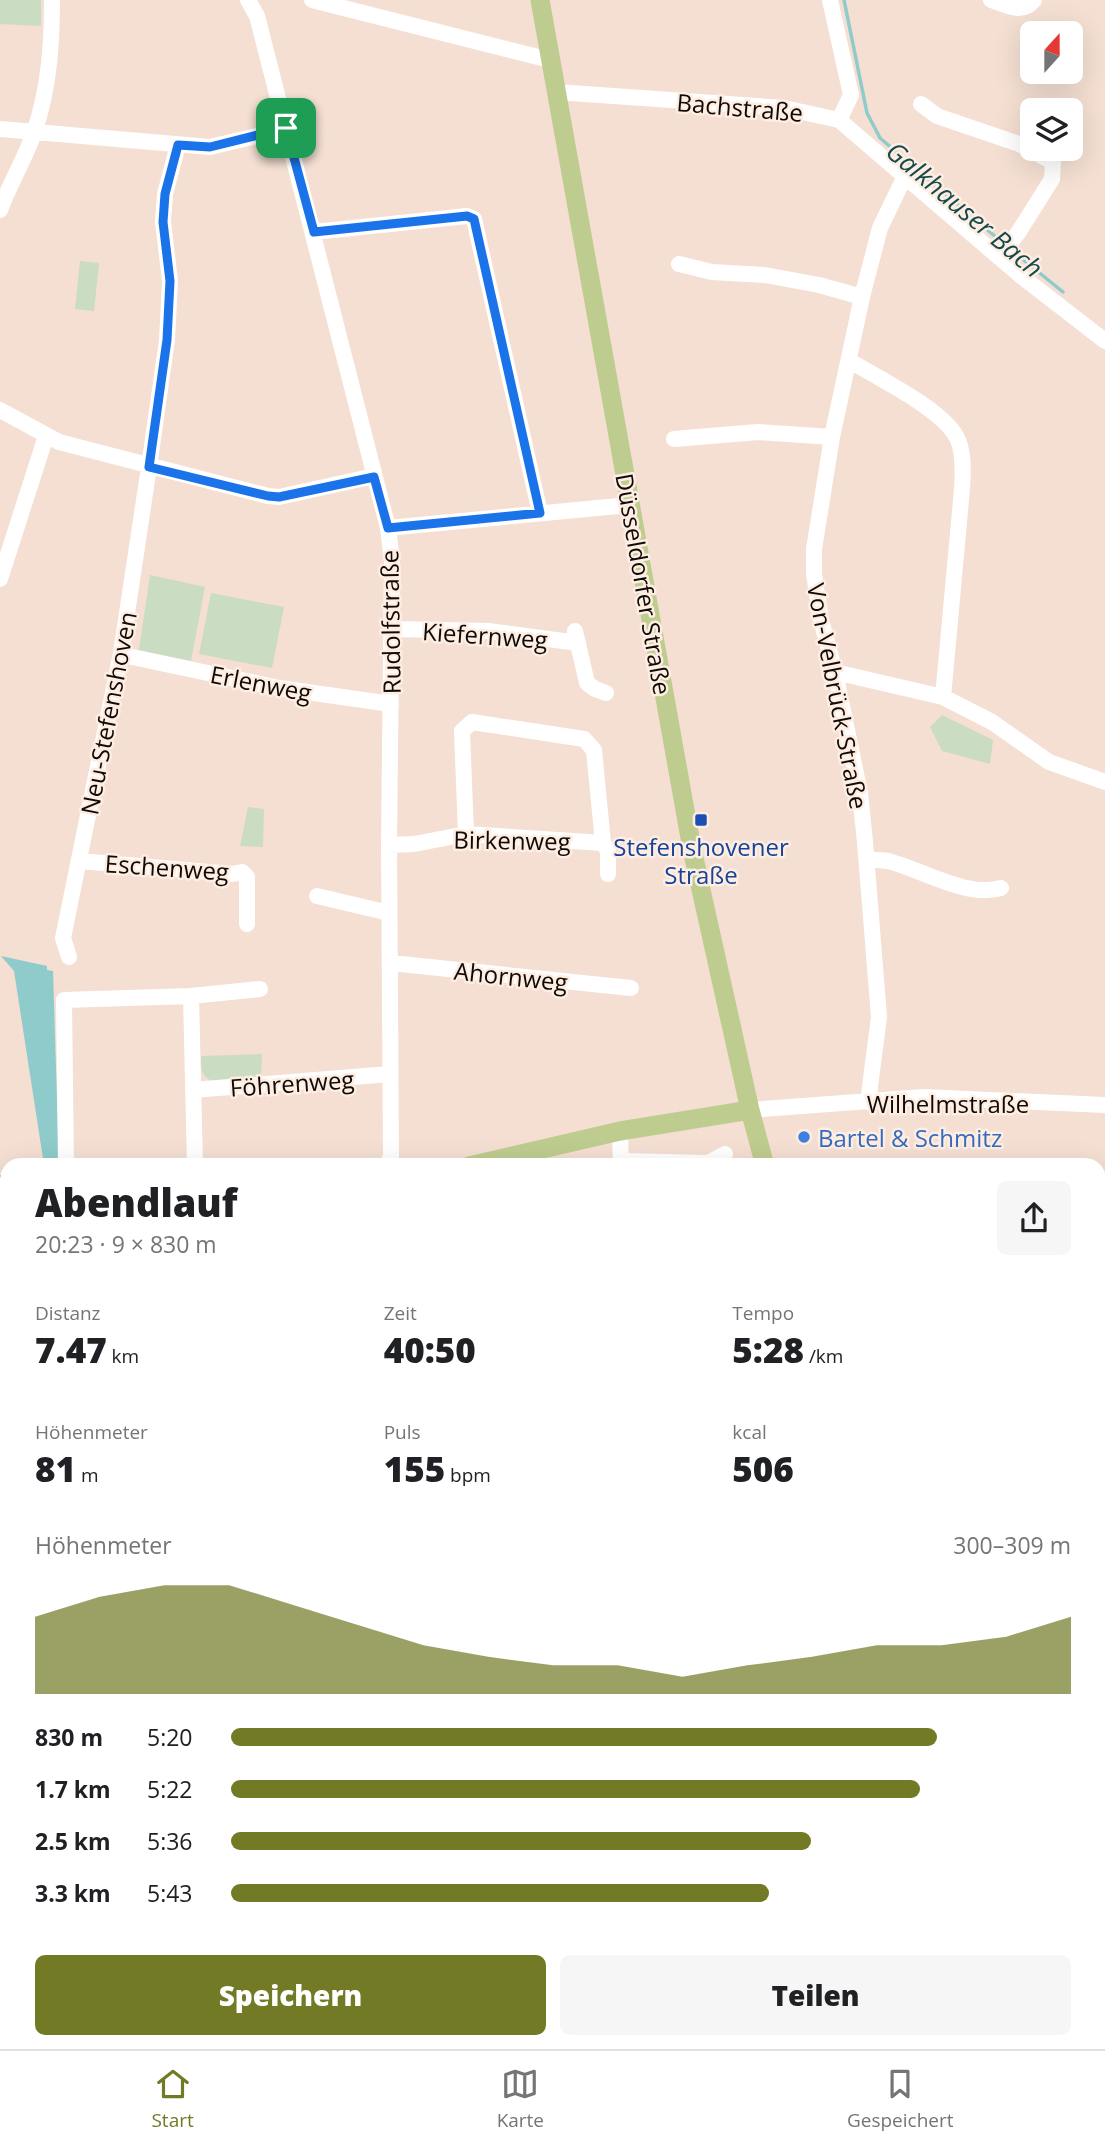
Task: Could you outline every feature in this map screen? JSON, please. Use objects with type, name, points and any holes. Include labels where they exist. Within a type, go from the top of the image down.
[{"type":"main road","name":"Düsseldorfer Straße","points":[[540,0],[692,849],[763,1158]]},
{"type":"main road","points":[[504,1158],[620,1130],[750,1110]]},
{"type":"street","points":[[0,210],[34,132],[51,62],[52,0]]},
{"type":"street","name":"Rudolfstraße","points":[[248,0],[257,16],[388,528],[392,561],[389,845],[392,993],[390,1158]]},
{"type":"street","points":[[257,16],[265,0]]},
{"type":"street","points":[[312,0],[551,60]]},
{"type":"street","points":[[831,0],[851,95],[839,120]]},
{"type":"street","points":[[991,0],[1017,9],[1029,6],[1034,0]]},
{"type":"street","name":"Bachstraße","points":[[556,92],[784,108],[839,120],[999,257],[1105,341]]},
{"type":"street","points":[[921,104],[937,116],[1018,144],[1053,162],[1052,179],[1018,233],[999,257]]},
{"type":"street","points":[[0,129],[210,147],[286,128]]},
{"type":"street","name":"Neu-Stefenshoven","points":[[68,957],[63,939],[121,653],[167,340],[170,281],[163,222],[165,194],[178,145]]},
{"type":"street","name":"Von-Velbrück-Straße","points":[[868,1102],[879,1017],[860,793],[835,671],[821,620],[814,574],[814,546],[832,437],[862,297],[880,228],[905,176]]},
{"type":"street","points":[[314,232],[467,216],[474,219],[540,513]]},
{"type":"street","points":[[679,264],[712,272],[765,275],[819,285],[862,297]]},
{"type":"street","points":[[850,361],[926,406],[949,426],[959,441],[963,471],[962,489],[943,697]]},
{"type":"street","points":[[0,410],[59,442],[268,496],[279,497],[374,477]]},
{"type":"street","points":[[674,439],[758,432],[832,437]]},
{"type":"street","points":[[0,579],[47,436]]},
{"type":"street","points":[[388,528],[629,505]]},
{"type":"street","name":"Kiefernweg","points":[[392,629],[488,631],[577,637],[587,683],[606,693]]},
{"type":"street","name":"Erlenweg","points":[[132,657],[279,688],[391,704]]},
{"type":"street","points":[[835,671],[943,697],[992,722],[1049,762],[1105,782]]},
{"type":"street","points":[[466,834],[462,731],[472,722],[584,739],[594,750],[603,843]]},
{"type":"street","name":"Birkenweg","points":[[389,845],[414,844],[466,834],[603,843],[608,851],[608,874]]},
{"type":"street","points":[[866,859],[888,861],[987,892],[1002,888]]},
{"type":"street","name":"Eschenweg","points":[[80,861],[232,874],[242,872],[247,877],[247,924]]},
{"type":"street","points":[[317,897],[389,913]]},
{"type":"street","name":"Ahornweg","points":[[391,963],[631,988]]},
{"type":"street","points":[[66,1158],[64,1000],[191,996],[260,989]]},
{"type":"street","name":"Föhrenweg","points":[[191,996],[195,1158]]},
{"type":"street","name":"Föhrenweg","points":[[193,1090],[390,1074]]},
{"type":"street","name":"Wilhelmstraße","points":[[750,1110],[923,1097],[1105,1105]]},
{"type":"street","points":[[620,1130],[621,1158]]},
{"type":"street","points":[[717,1158],[725,1154]]},
{"type":"green space","points":[[0,0],[41,0],[41,26],[0,24]]},
{"type":"green space","points":[[80,261],[99,263],[94,311],[75,309]]},
{"type":"green space","points":[[150,575],[205,587],[191,661],[139,650]]},
{"type":"green space","points":[[211,593],[284,607],[272,668],[199,654]]},
{"type":"green space","points":[[942,715],[993,740],[990,764],[942,751],[930,727]]},
{"type":"green space","points":[[248,807],[264,809],[263,847],[240,846]]},
{"type":"green space","points":[[262,1054],[261,1080],[212,1081],[205,1077],[202,1071],[201,1056]]},
{"type":"water","points":[[1,956],[47,966],[47,970],[53,971],[59,1158],[43,1158],[14,971]]},
{"type":"waterway","name":"Galkhauser Bach","points":[[844,0],[867,113],[880,138],[1004,244]]},
{"type":"waterway","name":"Galkhauser Bach","points":[[1010,249],[1063,292]]},
{"type":"place","name":"Stefenshovener Straße","points":[[701,820]]},
{"type":"place","name":"Bartel & Schmitz","points":[[804,1137]]},
{"type":"route","points":[[286,128],[314,232],[467,216],[474,219],[540,513],[388,528],[374,477],[279,497],[149,467],[167,340],[170,281],[163,222],[165,194],[178,145],[210,147],[286,128]]}]
